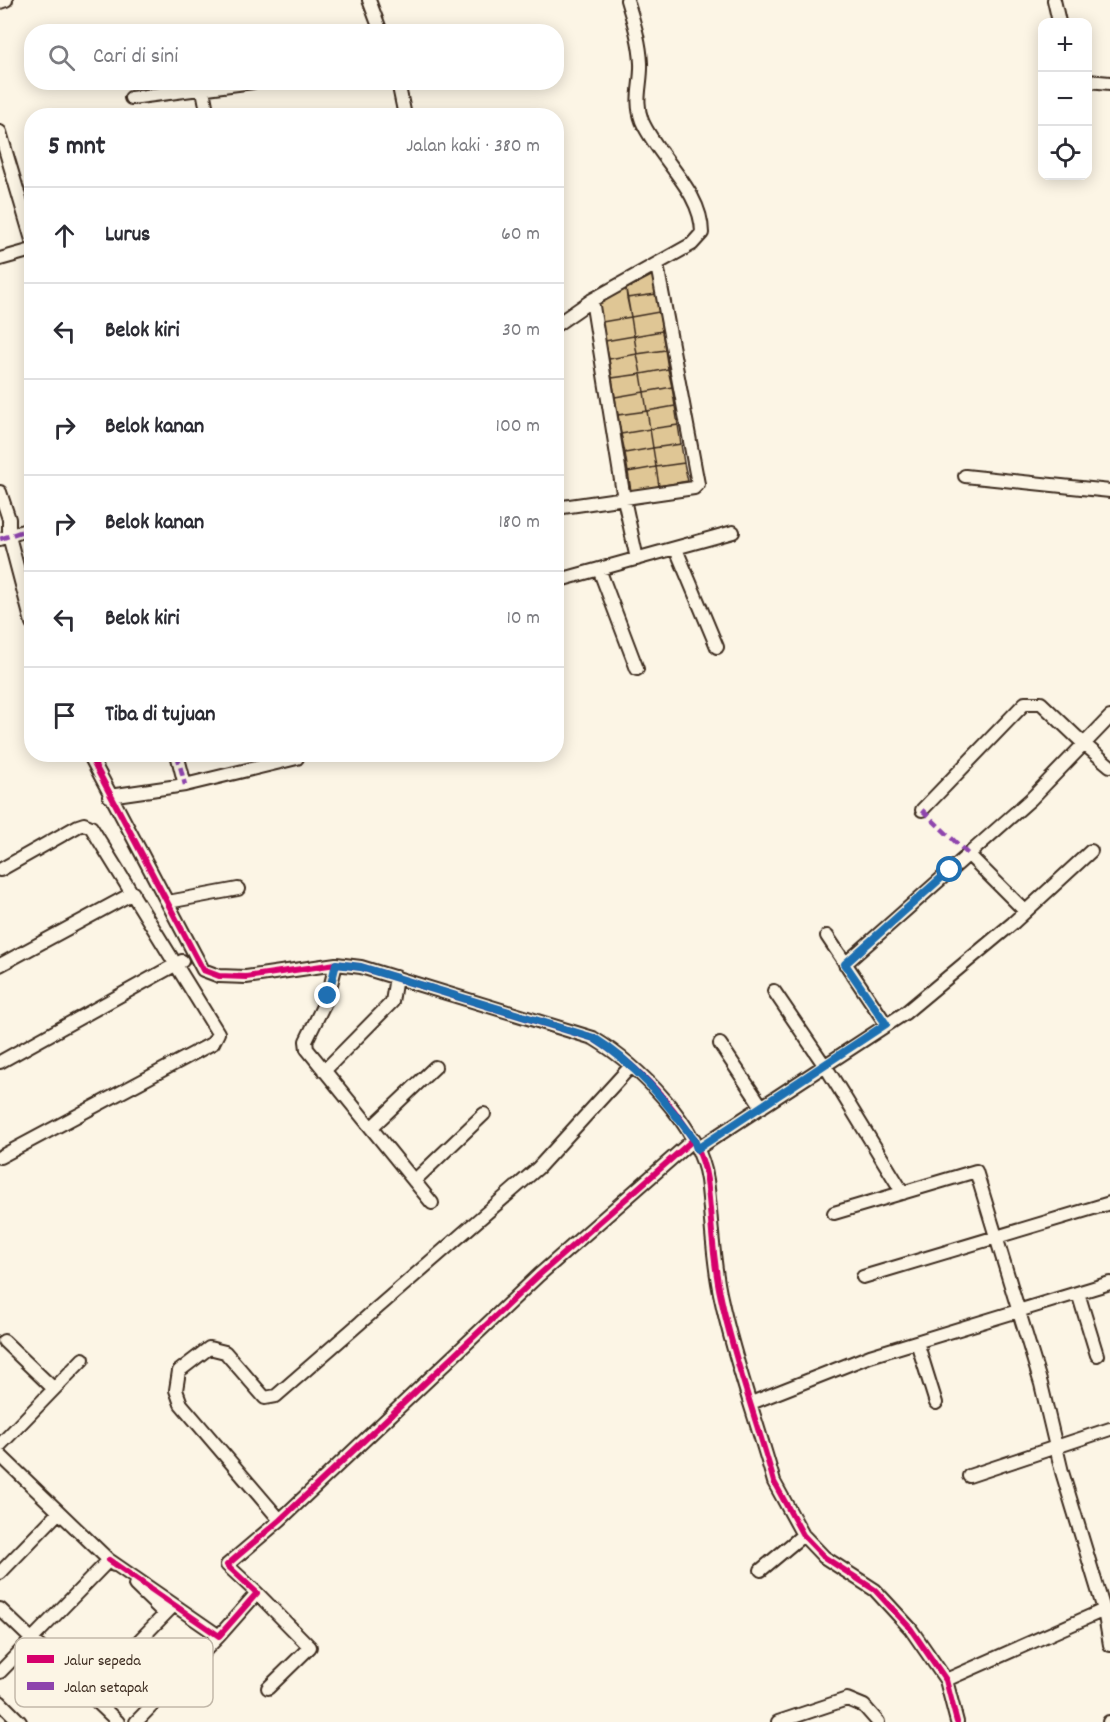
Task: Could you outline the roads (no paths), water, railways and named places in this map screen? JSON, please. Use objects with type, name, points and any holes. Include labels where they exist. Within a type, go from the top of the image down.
[{"type":"street","points":[[0,2],[6,0]]},
{"type":"street","points":[[369,0],[378,24]]},
{"type":"street","points":[[564,319],[592,300],[657,265],[698,239],[702,233],[702,224],[680,178],[643,121],[637,103],[642,65],[627,0]]},
{"type":"street","points":[[1054,0],[1058,18]]},
{"type":"street","points":[[1092,81],[1110,83]]},
{"type":"street","points":[[131,98],[203,90],[206,108]]},
{"type":"street","points":[[400,90],[403,108]]},
{"type":"street","points":[[0,132],[24,213]]},
{"type":"street","points":[[0,259],[24,252]]},
{"type":"street","points":[[564,507],[694,488],[698,484],[657,265]]},
{"type":"street","points":[[592,300],[624,499],[637,559]]},
{"type":"street","points":[[965,476],[1110,491]]},
{"type":"street","points":[[0,492],[9,519],[5,538],[24,599]]},
{"type":"street","points":[[5,538],[24,531]]},
{"type":"street","points":[[564,578],[733,532]]},
{"type":"street","points":[[675,549],[717,647]]},
{"type":"street","points":[[599,569],[638,669]]},
{"type":"street","points":[[922,810],[1025,703],[1041,703],[1110,766]]},
{"type":"street","points":[[845,964],[1031,799],[1110,717]]},
{"type":"street","points":[[92,762],[203,970],[219,976],[246,977],[336,964],[378,970],[594,1038],[614,1051],[656,1090],[696,1144],[707,1179],[720,1296],[774,1482],[803,1535],[824,1557],[875,1590],[894,1608],[946,1680],[957,1722]]},
{"type":"street","points":[[179,762],[185,785]]},
{"type":"street","points":[[109,796],[185,785],[280,762]]},
{"type":"street","points":[[0,870],[84,824],[91,827],[216,1028],[217,1039],[0,1157]]},
{"type":"street","points":[[268,1688],[310,1647],[227,1565],[279,1520],[539,1275],[696,1144],[762,1107],[905,1013],[1025,911],[1091,851]]},
{"type":"street","points":[[968,854],[1025,911]]},
{"type":"street","points":[[168,902],[238,889]]},
{"type":"street","points":[[0,965],[133,893]]},
{"type":"street","points":[[826,936],[886,1024]]},
{"type":"street","points":[[0,1062],[193,955]]},
{"type":"street","points":[[336,964],[328,996],[306,1041],[307,1049],[432,1203]]},
{"type":"street","points":[[324,1071],[392,1002],[396,977]]},
{"type":"street","points":[[774,991],[824,1065],[903,1193]]},
{"type":"street","points":[[720,1044],[762,1107]]},
{"type":"street","points":[[279,1520],[181,1404],[176,1390],[179,1371],[209,1348],[225,1352],[265,1398],[276,1396],[538,1168],[631,1066]]},
{"type":"street","points":[[371,1128],[435,1067]]},
{"type":"street","points":[[414,1181],[484,1114]]},
{"type":"street","points":[[834,1214],[976,1171],[1019,1312],[1104,1611],[1110,1645]]},
{"type":"street","points":[[863,1278],[1110,1203]]},
{"type":"street","points":[[751,1403],[870,1356],[1110,1283]]},
{"type":"street","points":[[1078,1293],[1097,1355]]},
{"type":"street","points":[[4,1341],[54,1389]]},
{"type":"street","points":[[917,1342],[936,1403]]},
{"type":"street","points":[[0,1445],[83,1359]]},
{"type":"street","points":[[969,1476],[1110,1429]]},
{"type":"street","points":[[0,1455],[165,1614]]},
{"type":"street","points":[[0,1573],[59,1512]]},
{"type":"street","points":[[761,1570],[803,1535]]},
{"type":"street","points":[[109,1560],[219,1636]]},
{"type":"street","points":[[34,1638],[109,1560]]},
{"type":"street","points":[[213,1642],[257,1593]]},
{"type":"street","points":[[142,1638],[174,1604]]},
{"type":"street","points":[[0,1609],[30,1638]]},
{"type":"street","points":[[946,1680],[1104,1611]]},
{"type":"street","points":[[0,1672],[15,1657]]},
{"type":"street","points":[[778,1722],[848,1699],[864,1706],[878,1722]]},
{"type":"street","points":[[0,1702],[20,1722]]},
{"type":"street","points":[[102,1707],[118,1722]]},
{"type":"street","points":[[136,1722],[150,1707]]}]
